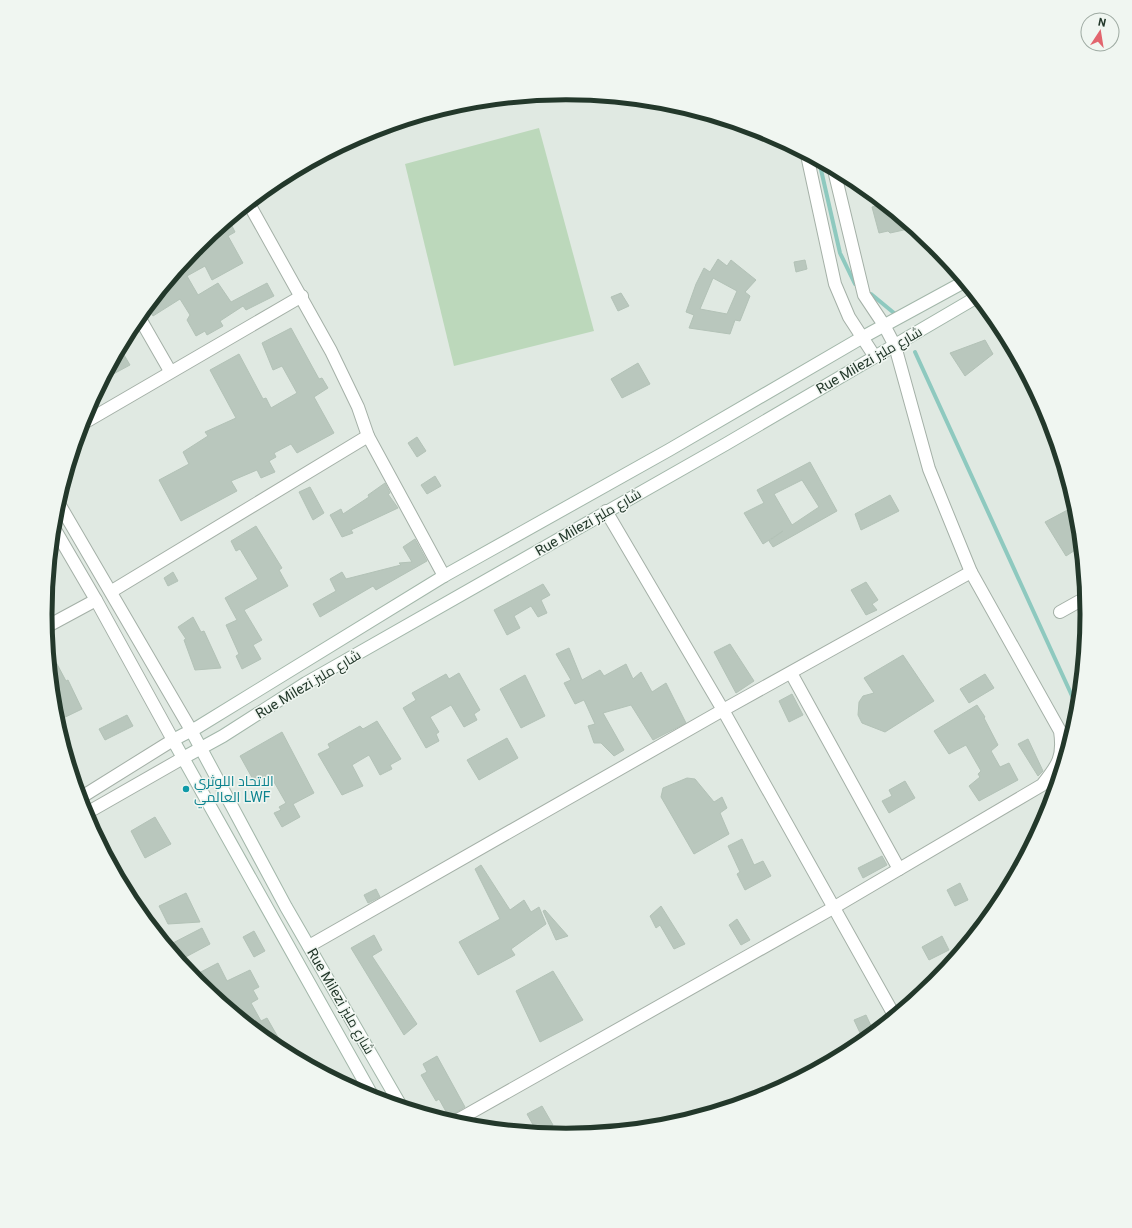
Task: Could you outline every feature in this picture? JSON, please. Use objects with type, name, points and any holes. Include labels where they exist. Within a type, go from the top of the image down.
[{"type":"street","points":[[808,161],[835,284],[849,317],[875,357]]},
{"type":"street","points":[[836,177],[864,295],[884,325],[895,346],[929,470],[971,572],[1060,730],[1063,743]]},
{"type":"street","points":[[251,208],[302,296],[358,407],[368,436],[444,576]]},
{"type":"street","name":"Rue Milezi شارع مليز","points":[[368,1089],[173,740],[444,576],[669,450],[884,325],[960,284]]},
{"type":"street","points":[[90,419],[170,371],[302,296]]},
{"type":"street","name":"Rue Milezi شارع مليز","points":[[183,758],[306,683],[726,444],[973,300]]},
{"type":"street","points":[[142,323],[170,371]]},
{"type":"street","points":[[112,591],[368,436]]},
{"type":"street","points":[[63,510],[112,591],[191,730]]},
{"type":"street","points":[[606,511],[723,710],[892,1011]]},
{"type":"street","points":[[58,535],[96,600],[173,740],[85,795]]},
{"type":"street","points":[[309,946],[723,710],[971,572]]},
{"type":"street","points":[[52,623],[96,600]]},
{"type":"street","points":[[1060,612],[1080,601]]},
{"type":"street","points":[[791,673],[899,869]]},
{"type":"street","name":"Rue Milezi شارع مليز","points":[[191,730],[282,900],[399,1100]]},
{"type":"street","points":[[91,811],[183,758]]},
{"type":"street","points":[[463,1117],[833,908],[1042,785],[1056,767]]},
{"type":"green space","points":[[539,128],[594,331],[454,366],[405,164]]},
{"type":"building","points":[[878,205],[906,229],[890,233],[888,231],[879,233],[872,207]]},
{"type":"building","points":[[231,224],[235,232],[228,236],[243,263],[212,280],[205,266],[187,276],[198,295],[218,283],[231,302],[267,283],[274,296],[246,310],[243,306],[220,321],[223,326],[207,335],[205,331],[196,336],[187,320],[190,315],[180,299],[153,316],[150,312],[180,275]]},
{"type":"building","points":[[718,259],[727,266],[731,260],[756,280],[745,292],[750,296],[740,321],[735,320],[730,334],[689,328],[694,315],[686,312],[696,284],[704,268],[710,272]],"holes":[[[713,278],[737,291],[727,314],[700,309]]]},
{"type":"building","points":[[805,260],[807,269],[796,272],[794,262]]},
{"type":"building","points":[[621,293],[629,306],[618,311],[611,297]]},
{"type":"building","points":[[291,328],[319,379],[322,378],[328,388],[314,397],[334,433],[297,453],[291,444],[274,453],[276,457],[269,461],[275,472],[261,478],[257,470],[231,481],[237,491],[181,521],[159,480],[189,464],[183,452],[208,436],[205,432],[236,418],[210,370],[239,354],[263,399],[266,398],[271,408],[297,393],[282,366],[273,370],[262,343]]},
{"type":"building","points":[[985,340],[993,354],[965,376],[950,353]]},
{"type":"building","points":[[123,353],[130,365],[111,375]]},
{"type":"building","points":[[638,363],[650,384],[622,398],[611,379]]},
{"type":"building","points":[[417,437],[426,451],[417,457],[408,443]]},
{"type":"building","points":[[810,462],[837,511],[773,547],[769,541],[783,531],[763,544],[744,513],[764,503],[757,490]],"holes":[[[802,480],[819,507],[792,525],[774,494]]]},
{"type":"building","points":[[435,476],[441,486],[427,494],[421,485]]},
{"type":"building","points":[[385,483],[390,493],[388,494],[398,508],[351,530],[353,533],[342,537],[330,515],[341,509],[343,514],[369,497],[368,495]]},
{"type":"building","points":[[310,487],[324,513],[313,520],[299,492]]},
{"type":"building","points":[[890,495],[899,511],[861,530],[855,514]]},
{"type":"building","points":[[1069,509],[1076,549],[1066,556],[1045,522]]},
{"type":"building","points":[[256,526],[282,568],[279,570],[288,586],[244,610],[262,640],[253,645],[261,659],[242,669],[236,656],[239,654],[226,625],[237,620],[225,598],[258,579],[240,549],[236,551],[231,541]]},
{"type":"building","points":[[415,539],[427,561],[376,590],[373,586],[320,617],[313,604],[336,591],[330,579],[342,572],[346,579],[401,565],[399,563],[412,562],[403,547]]},
{"type":"building","points":[[173,572],[178,581],[168,586],[164,578]]},
{"type":"building","points":[[866,582],[878,600],[872,604],[877,610],[866,615],[851,590]]},
{"type":"building","points":[[543,584],[550,595],[541,600],[547,613],[538,617],[531,606],[514,616],[520,628],[507,635],[494,610]]},
{"type":"building","points":[[193,617],[201,632],[204,631],[221,668],[195,670],[184,640],[186,639],[178,627]]},
{"type":"building","points":[[730,644],[754,681],[736,693],[714,652]]},
{"type":"building","points":[[569,648],[582,680],[600,670],[604,676],[626,664],[633,679],[641,672],[652,692],[666,683],[686,723],[653,740],[631,705],[603,713],[624,750],[614,756],[601,743],[594,743],[588,726],[595,724],[584,700],[575,704],[564,683],[571,680],[556,654]]},
{"type":"building","points":[[903,655],[934,701],[885,732],[862,723],[858,715],[859,702],[863,696],[874,693],[864,678]]},
{"type":"building","points":[[54,658],[66,681],[68,680],[82,709],[63,718],[56,681]]},
{"type":"building","points":[[459,673],[480,710],[474,714],[477,720],[464,727],[451,705],[430,717],[439,732],[436,734],[439,741],[426,748],[403,708],[416,700],[412,693],[446,674],[449,679]]},
{"type":"building","points":[[985,674],[994,688],[969,703],[960,689]]},
{"type":"building","points":[[525,675],[545,716],[521,728],[500,689]]},
{"type":"building","points":[[792,694],[803,715],[789,722],[779,701]]},
{"type":"building","points":[[977,705],[985,717],[984,718],[998,745],[991,751],[1000,767],[1009,763],[1018,780],[979,801],[969,786],[980,777],[978,774],[981,771],[966,745],[949,754],[934,731]]},
{"type":"building","points":[[127,715],[133,726],[105,740],[99,729]]},
{"type":"building","points":[[377,721],[401,759],[390,765],[392,769],[380,775],[369,755],[352,765],[363,786],[342,795],[318,754],[330,748],[328,744],[360,726],[363,729]]},
{"type":"building","points":[[282,732],[314,793],[293,804],[300,817],[282,827],[274,813],[281,810],[279,807],[286,803],[270,775],[255,783],[240,756]]},
{"type":"building","points":[[507,738],[518,758],[479,780],[467,760]]},
{"type":"building","points":[[1028,739],[1043,771],[1038,776],[1018,744]]},
{"type":"building","points":[[687,778],[695,779],[714,802],[722,797],[727,808],[720,813],[729,834],[694,854],[661,797],[663,788]]},
{"type":"building","points":[[905,781],[915,798],[889,813],[882,801],[892,796],[889,790]]},
{"type":"building","points":[[155,817],[171,844],[145,858],[131,831]]},
{"type":"building","points":[[742,839],[754,865],[763,861],[771,876],[745,890],[737,874],[740,872],[728,846]]},
{"type":"building","points":[[882,856],[887,865],[863,878],[858,868]]},
{"type":"building","points":[[481,865],[510,910],[524,900],[531,912],[539,907],[546,924],[511,949],[515,955],[478,975],[459,942],[500,919],[475,869]]},
{"type":"building","points":[[960,883],[968,900],[955,906],[947,890]]},
{"type":"building","points":[[376,889],[380,897],[368,903],[364,895]]},
{"type":"building","points":[[186,893],[200,922],[168,924],[159,906]]},
{"type":"building","points":[[661,906],[685,944],[674,949],[660,925],[656,928],[650,916]]},
{"type":"building","points":[[545,910],[568,936],[556,940],[543,911]]},
{"type":"building","points":[[737,919],[750,940],[741,945],[729,925]]},
{"type":"building","points":[[202,928],[210,944],[184,958],[172,943]]},
{"type":"building","points":[[254,931],[265,951],[254,957],[243,937]]},
{"type":"building","points":[[374,935],[382,950],[372,956],[417,1024],[404,1035],[351,948]]},
{"type":"building","points":[[942,936],[949,950],[929,960],[922,947]]},
{"type":"building","points":[[218,963],[227,981],[250,970],[259,987],[253,990],[258,999],[251,1003],[261,1021],[267,1018],[280,1041],[253,1022],[227,1000],[199,973]]},
{"type":"building","points":[[553,971],[583,1020],[540,1042],[516,991]]},
{"type":"building","points":[[866,1015],[872,1027],[861,1035],[854,1020]]},
{"type":"building","points":[[437,1056],[465,1107],[453,1115],[447,1113],[439,1099],[436,1101],[421,1075],[427,1072],[423,1064]]},
{"type":"building","points":[[542,1106],[553,1125],[547,1127],[534,1127],[527,1114]]},
{"type":"waterway","points":[[821,168],[840,253],[855,284]]},
{"type":"waterway","points":[[871,294],[894,313]]},
{"type":"waterway","points":[[915,352],[1073,698]]},
{"type":"place","name":"الاتحاد اللوثري العالمي LWF","points":[[186,789]]}]
